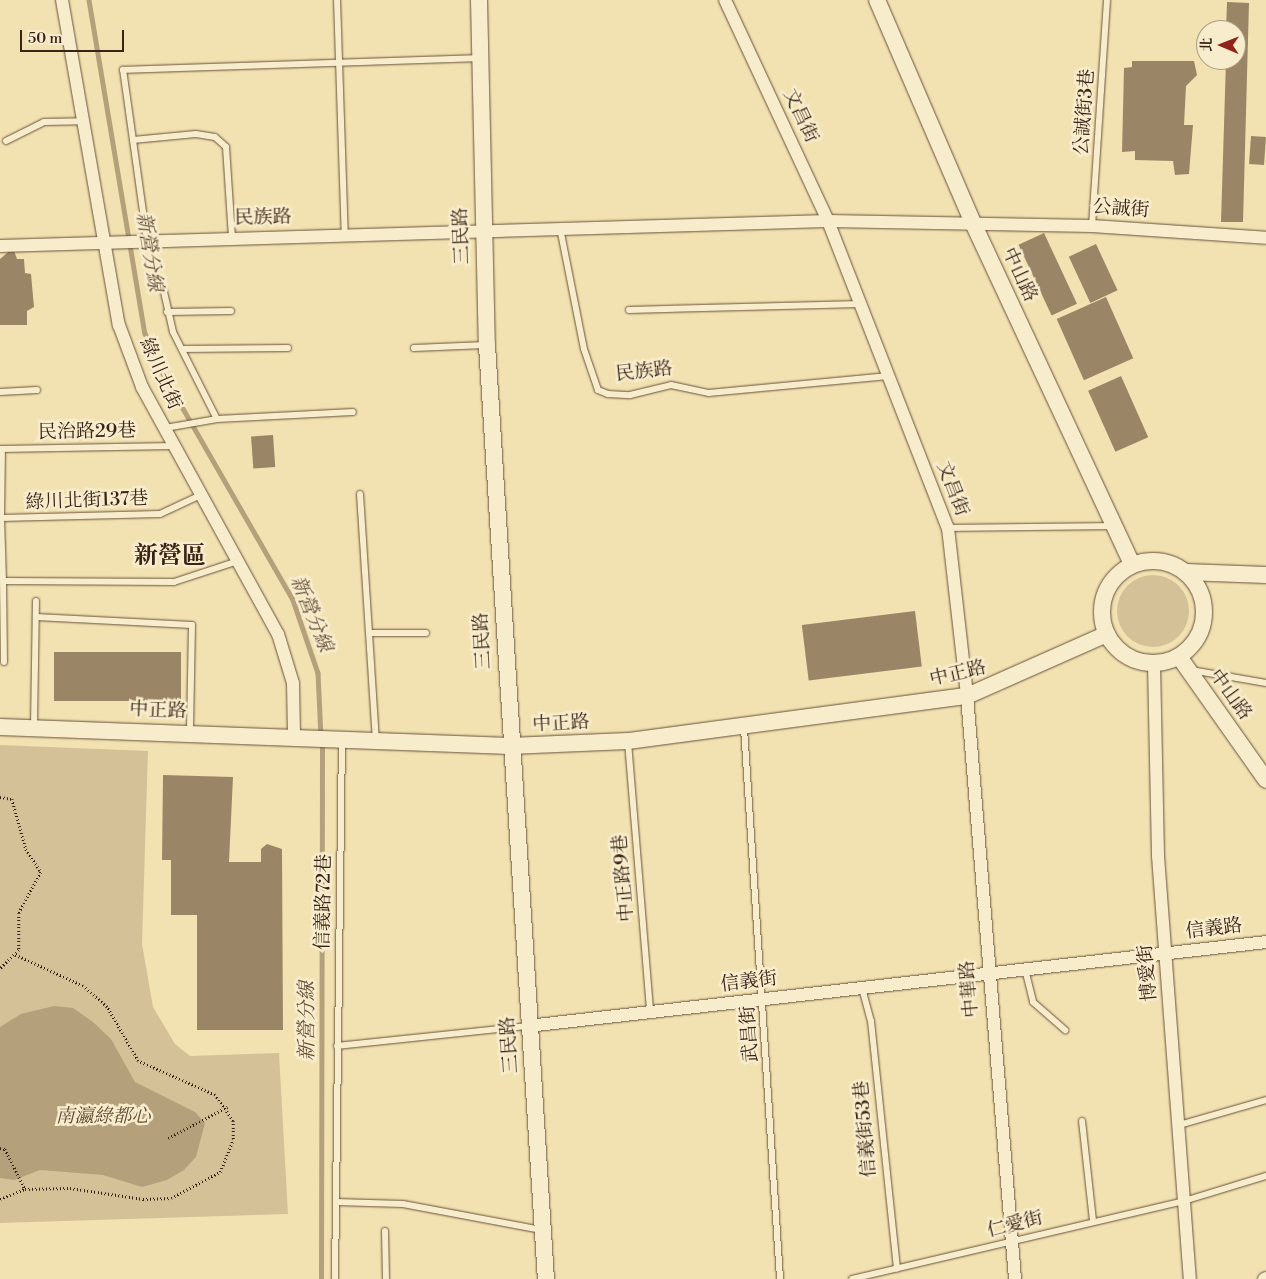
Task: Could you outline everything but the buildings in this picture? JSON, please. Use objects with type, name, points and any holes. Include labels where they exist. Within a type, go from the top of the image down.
[{"type":"street","name":"綠川北街","points":[[62,0],[102,241],[119,325],[142,386],[238,562],[288,661],[298,738]]},
{"type":"street","name":"三民路","points":[[479,0],[481,231],[486,345],[510,746],[546,1279]]},
{"type":"street","name":"文昌街","points":[[725,0],[828,221],[948,528],[968,696]]},
{"type":"street","name":"中山路","points":[[877,0],[973,223],[1132,564]]},
{"type":"street","name":"民族路","points":[[102,241],[828,221],[973,223]]},
{"type":"street","name":"公誠街","points":[[973,223],[1092,226],[1266,238]]},
{"type":"street","points":[[0,246],[102,241]]},
{"type":"street","points":[[1186,572],[1199,594],[1201,625],[1184,664],[1154,664],[1122,652],[1107,634],[1103,607],[1106,593],[1132,564],[1156,560],[1186,572],[1266,575]]},
{"type":"street","name":"中正路","points":[[0,727],[190,732],[338,740],[510,746],[628,741],[744,728],[968,696],[1107,634]]},
{"type":"street","name":"博愛街","points":[[1154,664],[1158,856],[1190,1279]]},
{"type":"street","name":"中山路","points":[[1184,664],[1266,780]]},
{"type":"street","name":"中華路","points":[[968,696],[987,974],[1015,1279]]},
{"type":"street","name":"信義路","points":[[1166,954],[1266,942]]},
{"type":"street","name":"信義街","points":[[528,1026],[1166,954]]},
{"type":"lane","points":[[337,0],[345,235]]},
{"type":"lane","name":"公誠街3巷","points":[[1092,226],[1107,0]]},
{"type":"lane","points":[[147,240],[123,70],[479,58]]},
{"type":"lane","points":[[6,141],[44,122],[83,121]]},
{"type":"lane","points":[[133,140],[196,134],[215,137],[226,147],[232,238]]},
{"type":"lane","name":"民族路","points":[[560,228],[584,349],[598,390],[608,394],[630,395],[671,385],[708,393],[888,376]]},
{"type":"lane","points":[[162,283],[167,312],[182,349],[217,419]]},
{"type":"lane","points":[[630,310],[860,304]]},
{"type":"lane","points":[[167,312],[231,311]]},
{"type":"lane","points":[[414,348],[486,345]]},
{"type":"lane","points":[[182,349],[288,348]]},
{"type":"lane","points":[[0,392],[37,390]]},
{"type":"lane","points":[[165,428],[217,419],[353,412]]},
{"type":"lane","name":"民治路29巷","points":[[1,449],[174,446]]},
{"type":"lane","points":[[1,449],[2,518]]},
{"type":"lane","points":[[360,494],[376,741]]},
{"type":"lane","name":"綠川北街137巷","points":[[4,662],[2,518],[160,514],[202,495]]},
{"type":"lane","points":[[948,528],[1114,526]]},
{"type":"lane","points":[[3,581],[174,582],[238,562]]},
{"type":"lane","points":[[34,728],[36,601]]},
{"type":"lane","points":[[36,617],[192,625],[190,732]]},
{"type":"lane","points":[[369,633],[426,633]]},
{"type":"lane","points":[[1184,664],[1266,683]]},
{"type":"lane","name":"武昌街","points":[[744,728],[780,1279]]},
{"type":"lane","name":"信義路72巷","points":[[335,1279],[338,740]]},
{"type":"lane","name":"中正路9巷","points":[[628,741],[650,1012]]},
{"type":"lane","points":[[1025,970],[1033,1002],[1065,1030]]},
{"type":"lane","name":"信義街53巷","points":[[862,988],[871,1021],[897,1269]]},
{"type":"lane","name":"信義街","points":[[337,1046],[528,1026]]},
{"type":"lane","points":[[1179,1124],[1266,1100]]},
{"type":"lane","points":[[1082,1121],[1093,1222]]},
{"type":"lane","name":"仁愛街","points":[[852,1279],[1184,1201],[1266,1176]]},
{"type":"lane","points":[[336,1202],[404,1204],[542,1230]]},
{"type":"lane","points":[[385,1232],[386,1279]]},
{"type":"path","points":[[0,797],[12,799],[26,849],[42,872],[19,913],[23,933],[15,955],[0,969]]},
{"type":"path","points":[[0,1199],[25,1189],[89,1189],[156,1200],[191,1190],[220,1172],[229,1154],[234,1121],[227,1108],[197,1084],[138,1061],[107,1007],[83,986],[15,955]]},
{"type":"path","points":[[168,1138],[227,1108]]},
{"type":"path","points":[[0,1148],[5,1149],[25,1189]]},
{"type":"green space","points":[[1153,575],[1173,581],[1183,591],[1189,611],[1183,631],[1173,641],[1153,647],[1133,641],[1123,631],[1117,611],[1123,591],[1133,581]]},
{"type":"green space","name":"南瀛綠都心","points":[[0,745],[148,751],[142,944],[153,1007],[175,1044],[190,1056],[279,1053],[288,1214],[0,1223]]},
{"type":"shaded area","points":[[54,1006],[73,1008],[93,1022],[111,1039],[135,1082],[195,1112],[205,1123],[196,1157],[184,1170],[167,1180],[142,1187],[103,1175],[40,1170],[14,1180],[0,1178],[0,1027],[21,1014]]},
{"type":"waterway","name":"新營分線","points":[[89,0],[145,333],[158,365],[293,600],[318,673],[321,736]]},
{"type":"waterway","name":"新營分線","points":[[321,1279],[322,743]]},
{"type":"district","name":"新營區","points":[[170,557]]}]
